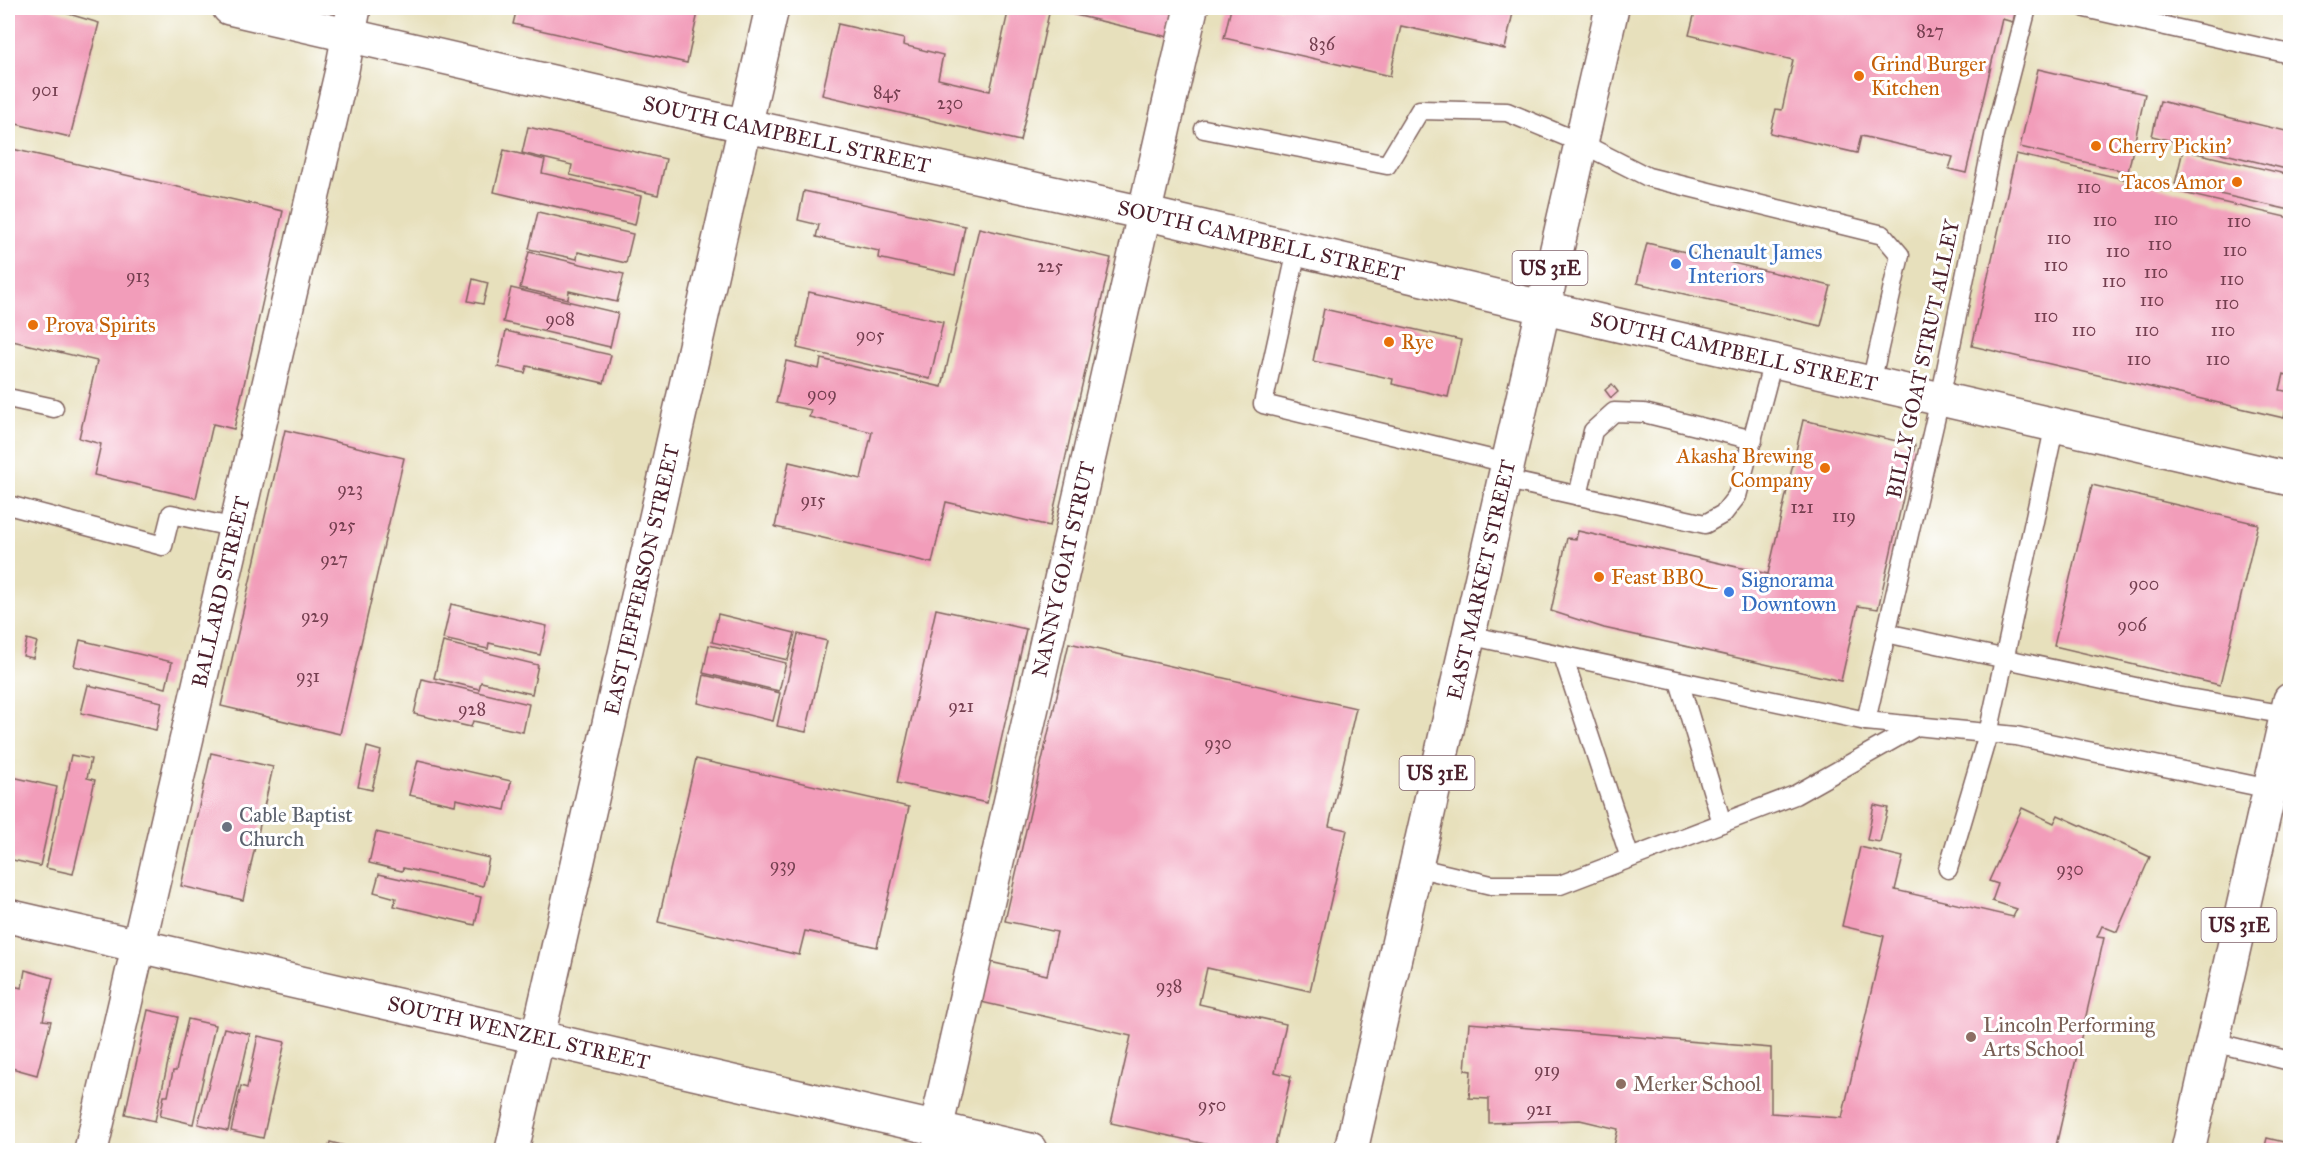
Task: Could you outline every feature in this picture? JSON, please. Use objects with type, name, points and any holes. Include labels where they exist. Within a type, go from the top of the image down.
[{"type":"street","name":"SOUTH CAMPBELL STREET","points":[[229,8],[351,20],[746,125],[1144,213],[1773,361],[2290,479]]},
{"type":"street","name":"EAST JEFFERSON STREET","points":[[512,1150],[772,8]]},
{"type":"street","name":"NANNY GOAT STRUT","points":[[933,1140],[1191,8]]},
{"type":"street","name":"EAST MARKET STREET","points":[[1351,1150],[1542,306],[1612,8]]},
{"type":"street","name":"BALLARD STREET","points":[[91,1150],[236,528],[351,20]]},
{"type":"street","name":"US 31E","points":[[2188,1150],[2289,707]]},
{"type":"street","name":"SOUTH WENZEL STREET","points":[[8,916],[538,1038],[933,1140],[1030,1150]]},
{"type":"lane","name":"BILLY GOAT STRUT ALLEY","points":[[1866,721],[1940,399],[1994,135],[2027,8]]},
{"type":"lane","points":[[2085,8],[2290,54]]},
{"type":"lane","points":[[1204,129],[1387,165],[1420,110],[1507,112],[1580,142],[1648,177],[1883,235],[1900,255],[1871,382]]},
{"type":"lane","points":[[1297,250],[1263,404],[1505,471],[1578,496],[1705,524],[1723,514],[1737,496],[1773,361]]},
{"type":"lane","points":[[8,398],[54,408]]},
{"type":"lane","points":[[1578,496],[1593,431],[1614,412],[1644,413],[1753,440]]},
{"type":"lane","points":[[1948,869],[1988,734],[2055,424]]},
{"type":"lane","points":[[8,505],[163,546],[171,514],[236,528]]},
{"type":"lane","points":[[1887,633],[2177,696],[2289,707]]},
{"type":"lane","points":[[1468,635],[1866,721],[2016,736],[2270,789]]},
{"type":"lane","points":[[1563,656],[1630,858]]},
{"type":"lane","points":[[1679,681],[1722,823]]},
{"type":"lane","points":[[1415,867],[1491,885],[1560,885],[1795,795],[1917,726]]},
{"type":"lane","points":[[2213,1042],[2290,1062]]},
{"type":"building","points":[[14,8],[49,8],[99,23],[70,137],[8,122],[8,17],[12,18]]},
{"type":"building","points":[[517,8],[699,8],[687,63],[513,24]]},
{"type":"building","points":[[1009,8],[1175,8],[1168,37],[1050,9],[1020,141],[822,95],[838,24],[904,39],[903,45],[943,55],[938,79],[990,91]]},
{"type":"building","points":[[1231,8],[1514,8],[1505,49],[1401,26],[1390,76],[1224,38]]},
{"type":"building","points":[[1696,8],[2016,8],[2013,22],[2002,19],[1966,173],[1949,169],[1953,157],[1861,136],[1857,153],[1770,133],[1776,109],[1782,110],[1793,60],[1689,35]]},
{"type":"building","points":[[2038,69],[2145,94],[2128,172],[2020,147]]},
{"type":"building","points":[[2160,101],[2290,132],[2290,170],[2152,136]]},
{"type":"building","points":[[528,127],[666,159],[658,195],[570,175],[572,165],[522,153]]},
{"type":"building","points":[[8,148],[283,211],[234,429],[213,424],[196,498],[94,475],[101,444],[79,438],[97,361],[8,340]]},
{"type":"building","points":[[504,150],[545,160],[542,173],[641,196],[635,225],[494,192]]},
{"type":"building","points":[[2183,150],[2290,175],[2290,210],[2175,184]]},
{"type":"building","points":[[2016,154],[2290,218],[2290,376],[2284,374],[2280,390],[2290,392],[2284,418],[1972,346]]},
{"type":"building","points":[[804,191],[965,226],[955,275],[878,258],[879,251],[816,237],[819,225],[798,220]]},
{"type":"building","points":[[538,212],[633,234],[626,263],[578,252],[577,259],[529,249]]},
{"type":"building","points":[[979,228],[1111,258],[1050,526],[946,502],[932,563],[775,527],[789,462],[861,479],[872,432],[809,417],[811,410],[776,403],[786,361],[819,369],[821,359],[942,387]]},
{"type":"building","points":[[1647,243],[1831,286],[1821,326],[1637,283]]},
{"type":"building","points":[[529,252],[624,274],[617,302],[569,291],[568,299],[520,288]]},
{"type":"building","points":[[473,279],[488,283],[483,304],[468,301]]},
{"type":"building","points":[[511,288],[618,313],[610,347],[503,322]]},
{"type":"building","points":[[809,292],[943,322],[930,379],[797,348]]},
{"type":"building","points":[[1324,309],[1461,340],[1448,397],[1392,384],[1393,379],[1313,361]]},
{"type":"building","points":[[506,331],[611,355],[604,383],[527,366],[525,373],[498,367]]},
{"type":"building","points":[[1612,384],[1618,392],[1611,398],[1605,390]]},
{"type":"building","points":[[1803,420],[1915,445],[1878,609],[1858,606],[1841,681],[1604,628],[1551,611],[1567,538],[1576,539],[1578,531],[1768,574]]},
{"type":"building","points":[[285,430],[404,458],[340,734],[221,706]]},
{"type":"building","points":[[2092,485],[2258,524],[2220,685],[2054,646]]},
{"type":"building","points":[[451,604],[547,626],[540,655],[489,643],[488,649],[443,639]]},
{"type":"building","points":[[936,609],[1026,629],[987,803],[897,783]]},
{"type":"building","points":[[718,614],[795,633],[788,660],[712,642]]},
{"type":"building","points":[[798,634],[827,641],[806,732],[777,726]]},
{"type":"building","points":[[27,639],[37,642],[33,658],[23,656]]},
{"type":"building","points":[[80,640],[172,662],[166,688],[74,666]]},
{"type":"building","points":[[443,642],[538,665],[532,694],[481,682],[479,689],[434,678]]},
{"type":"building","points":[[1069,643],[1356,708],[1329,826],[1347,830],[1310,991],[1207,968],[1199,1004],[1286,1024],[1275,1072],[1291,1076],[1274,1150],[1232,1150],[1111,1123],[1131,1036],[981,1002],[990,962],[1047,975],[1057,932],[1005,921]]},
{"type":"building","points":[[709,645],[786,663],[779,691],[703,673]]},
{"type":"building","points":[[704,675],[780,693],[773,721],[698,703]]},
{"type":"building","points":[[422,679],[529,704],[523,732],[473,721],[471,727],[414,714]]},
{"type":"building","points":[[88,685],[162,702],[156,730],[81,713]]},
{"type":"building","points":[[367,747],[381,751],[372,790],[358,787]]},
{"type":"building","name":"Cable Baptist Church","points":[[211,753],[273,767],[243,900],[181,886]]},
{"type":"building","points":[[71,755],[91,759],[87,778],[95,780],[73,874],[46,868]]},
{"type":"building","points":[[696,759],[909,807],[877,947],[805,931],[799,955],[658,922]]},
{"type":"building","points":[[418,760],[511,781],[505,810],[456,799],[455,805],[409,795]]},
{"type":"building","points":[[8,776],[57,787],[40,866],[8,859]]},
{"type":"building","points":[[1874,805],[1888,808],[1880,842],[1867,840]]},
{"type":"building","points":[[2022,808],[2054,823],[2058,815],[2150,857],[2117,932],[2102,926],[2097,937],[2104,938],[2055,1150],[1613,1150],[1618,1129],[1580,1120],[1489,1123],[1489,1099],[1469,1098],[1471,1071],[1465,1070],[1469,1023],[1771,1048],[1771,1113],[1842,1118],[1884,936],[1842,926],[1860,847],[1903,857],[1895,890],[2013,917],[2017,909],[1992,901],[1998,884],[1989,881]]},
{"type":"building","points":[[376,832],[489,858],[483,886],[403,868],[402,871],[369,863]]},
{"type":"building","points":[[379,874],[481,897],[475,925],[394,906],[396,898],[374,892]]},
{"type":"building","points":[[25,970],[53,978],[43,1020],[51,1021],[37,1075],[8,1067],[8,985],[22,988]]},
{"type":"building","points":[[148,1010],[178,1017],[155,1121],[125,1114]]},
{"type":"building","points":[[188,1019],[215,1025],[193,1124],[160,1116],[164,1096],[168,1096],[173,1071],[176,1071]]},
{"type":"building","points":[[224,1028],[250,1034],[228,1131],[198,1124]]},
{"type":"building","points":[[258,1036],[285,1042],[263,1138],[231,1131],[241,1086],[247,1088]]},
{"type":"building","points":[[2267,1138],[2288,1143],[2287,1150],[2264,1150]]},
{"type":"building","points":[[330,1142],[361,1150],[328,1150]]},
{"type":"place","name":"Grind Burger Kitchen","points":[[1859,76]]},
{"type":"place","name":"Cherry Pickin'","points":[[2096,146]]},
{"type":"place","name":"Tacos Amor","points":[[2237,182]]},
{"type":"place","name":"Chenault James Interiors","points":[[1676,264]]},
{"type":"place","name":"Prova Spirits","points":[[33,325]]},
{"type":"place","name":"Rye","points":[[1389,342]]},
{"type":"place","name":"Akasha Brewing Company","points":[[1825,468]]},
{"type":"place","name":"Feast BBQ","points":[[1599,577]]},
{"type":"place","name":"Signorama Downtown","points":[[1729,592]]},
{"type":"place","name":"Cable Baptist Church","points":[[227,827]]},
{"type":"place","name":"Lincoln Performing Arts School","points":[[1971,1037]]},
{"type":"place","name":"Merker School","points":[[1621,1084]]}]
